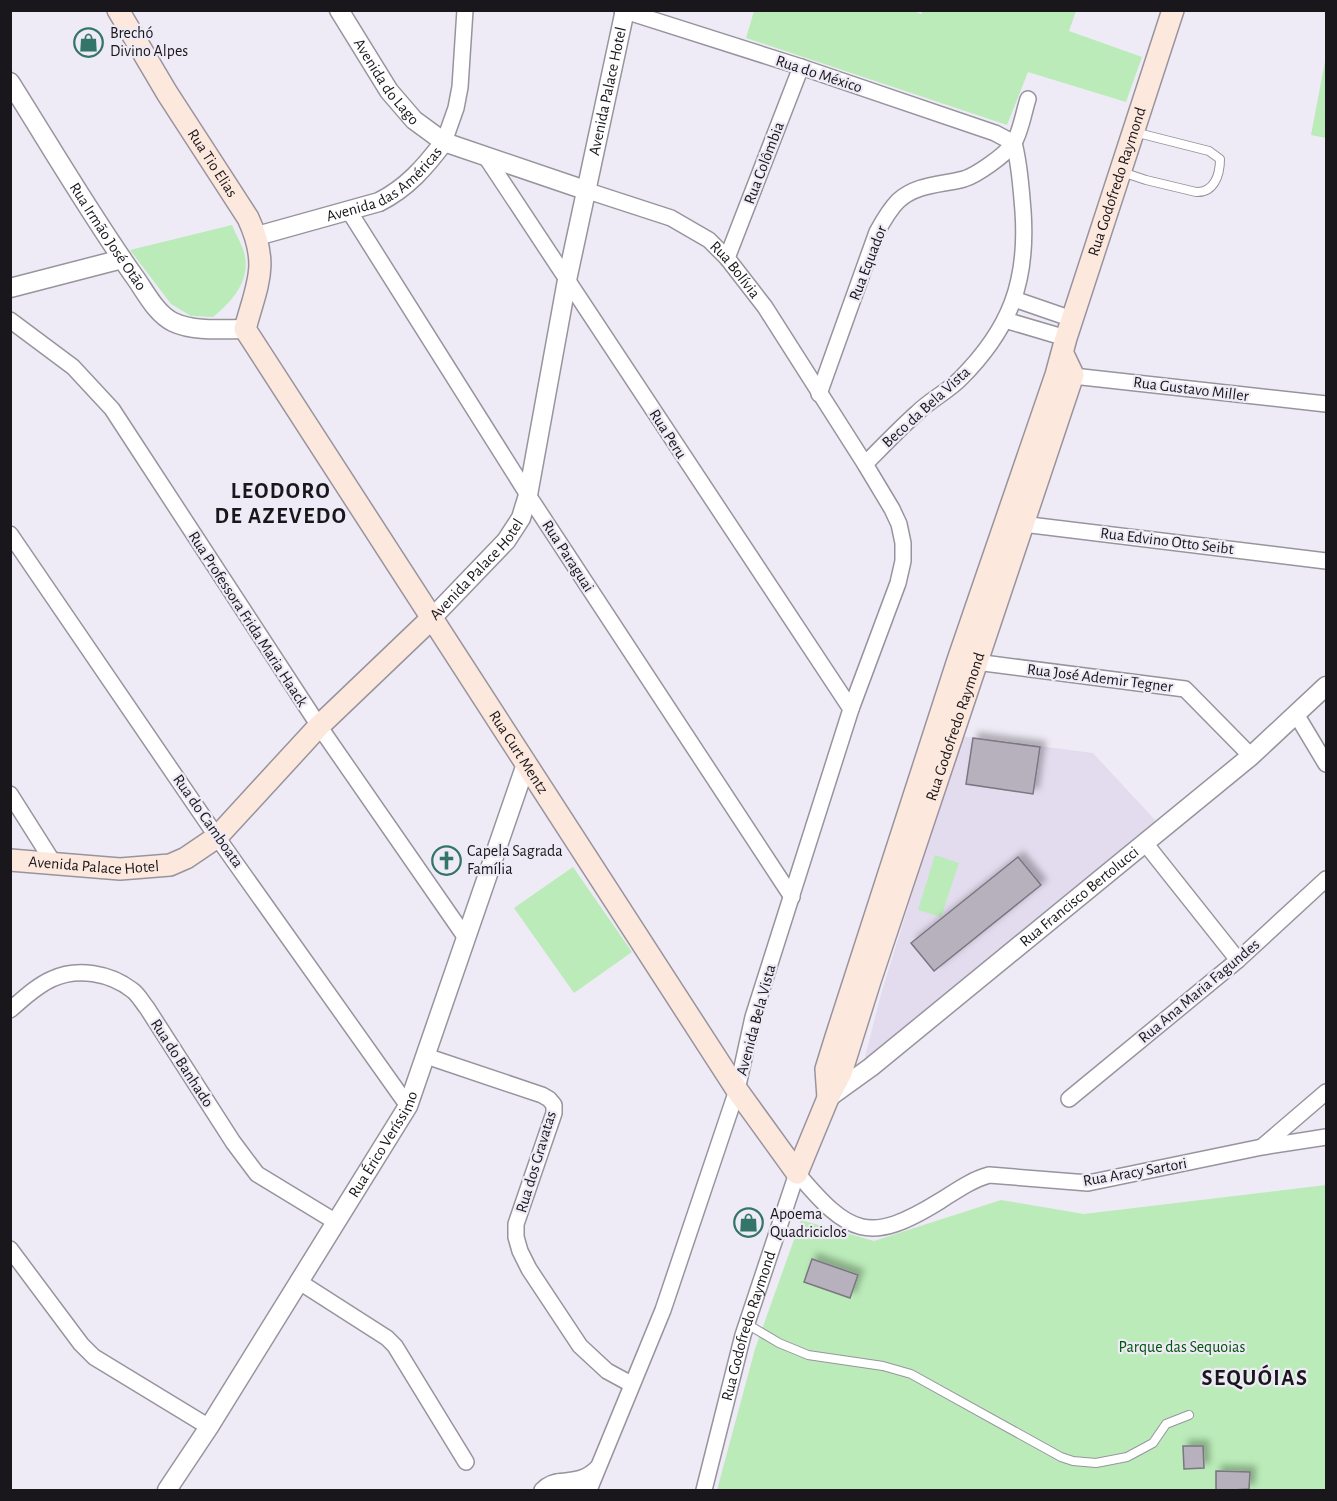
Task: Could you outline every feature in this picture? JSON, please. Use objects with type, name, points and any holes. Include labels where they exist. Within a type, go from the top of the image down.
[{"type":"main road","name":"Rua Tio Elias","points":[[118,10],[257,236],[261,272],[245,329]]},
{"type":"main road","name":"Rua Godofredo Raymond","points":[[797,1173],[828,1098],[826,1069],[832,1050],[1065,375],[1067,337],[1173,10]]},
{"type":"main road","name":"Rua Curt Mentz","points":[[245,329],[737,1090],[797,1173]]},
{"type":"main road","name":"Avenida Palace Hotel","points":[[10,860],[120,868],[170,865],[186,858],[217,837],[319,726],[432,618]]},
{"type":"street","name":"Avenida do Lago","points":[[339,10],[389,91],[414,120],[444,142]]},
{"type":"street","name":"Avenida das Américas","points":[[257,236],[379,202],[397,193],[425,167],[444,142],[456,108],[460,87],[465,10]]},
{"type":"street","name":"Rua do México","points":[[624,11],[801,67],[995,133],[1014,143]]},
{"type":"street","name":"Avenida Palace Hotel","points":[[432,618],[506,541],[521,518],[528,495],[585,190],[624,11]]},
{"type":"street","name":"Rua Colômbia","points":[[727,258],[801,67]]},
{"type":"street","name":"Rua Irmão José Otão","points":[[10,82],[122,259],[156,307],[170,321],[201,329],[245,329]]},
{"type":"street","points":[[1014,143],[1028,99]]},
{"type":"street","name":"Rua Bolívia","points":[[444,142],[671,218],[709,240],[727,258],[765,307],[892,508],[899,524],[903,543]]},
{"type":"street","name":"Beco da Bela Vista","points":[[865,464],[918,412],[958,381],[978,360],[1005,320],[1021,278],[1024,254],[1019,164],[1014,143]]},
{"type":"street","name":"Rua Equador","points":[[819,394],[877,232],[887,214],[900,200],[915,191],[930,185],[964,179],[977,173],[1014,143]]},
{"type":"street","name":"Rua Peru","points":[[486,157],[851,709]]},
{"type":"street","name":"Rua Paraguai","points":[[350,211],[528,495],[792,897]]},
{"type":"street","points":[[10,288],[122,259]]},
{"type":"street","points":[[1014,299],[1067,337]]},
{"type":"street","name":"Rua Professora Frida Maria Haack","points":[[10,320],[73,367],[112,409],[319,726],[466,938]]},
{"type":"street","points":[[1005,320],[1067,337]]},
{"type":"street","name":"Rua Gustavo Miller","points":[[1065,375],[1326,404]]},
{"type":"street","name":"Rua Edvino Otto Seibt","points":[[1015,523],[1326,561]]},
{"type":"street","name":"Rua do Camboata","points":[[10,534],[217,837],[408,1106]]},
{"type":"street","name":"Avenida Bela Vista","points":[[590,1491],[631,1384],[663,1310],[737,1090],[753,1017],[851,709],[898,583],[903,561],[903,543]]},
{"type":"street","name":"Rua José Ademir Tegner","points":[[967,661],[1185,689],[1251,756]]},
{"type":"street","name":"Rua Francisco Bertolucci","points":[[828,1098],[871,1067],[1251,756],[1326,686]]},
{"type":"street","points":[[1296,714],[1326,764]]},
{"type":"street","name":"Rua Érico Veríssimo","points":[[168,1491],[408,1106],[526,764]]},
{"type":"street","points":[[10,794],[52,862]]},
{"type":"street","points":[[1145,843],[1238,960]]},
{"type":"street","name":"Rua Ana Maria Fagundes","points":[[1069,1099],[1238,960],[1326,879]]},
{"type":"street","name":"Rua do Banhado","points":[[10,1010],[40,986],[53,978],[67,974],[83,972],[103,975],[134,990],[233,1142],[257,1174],[336,1222]]},
{"type":"street","name":"Rua dos Gravatas","points":[[426,1056],[542,1095],[554,1105],[554,1113],[516,1224],[516,1237],[529,1269],[580,1346],[608,1371],[631,1384]]},
{"type":"street","points":[[1262,1147],[1326,1092]]},
{"type":"street","name":"Rua Aracy Sartori","points":[[797,1173],[819,1200],[836,1216],[874,1229],[894,1226],[920,1213],[975,1179],[989,1174],[1088,1183],[1262,1147],[1326,1137]]},
{"type":"street","name":"Rua Godofredo Raymond","points":[[704,1491],[743,1335],[797,1173]]},
{"type":"street","points":[[10,1250],[81,1344],[94,1357],[209,1427]]},
{"type":"street","points":[[298,1281],[387,1338],[395,1346],[466,1462]]},
{"type":"street","points":[[542,1491],[550,1484],[583,1479],[599,1466]]},
{"type":"street","points":[[557,1482],[571,1484],[578,1491]]},
{"type":"lane","points":[[1120,171],[1146,180],[1203,193],[1215,183],[1220,166],[1220,159],[1216,154],[1133,132]]},
{"type":"lane","points":[[747,1324],[779,1343],[808,1355],[883,1366],[911,1374],[1061,1457],[1073,1461],[1096,1463],[1127,1457],[1153,1443],[1166,1424],[1189,1415]]},
{"type":"shaded area","points":[[961,736],[1093,753],[1156,821],[869,1058],[865,1057],[881,994]]},
{"type":"green space","points":[[911,10],[921,14],[923,10],[1076,11],[1069,31],[1142,57],[1126,102],[1028,72],[1007,125],[746,38],[754,11]]},
{"type":"green space","points":[[1326,56],[1326,138],[1311,135]]},
{"type":"green space","points":[[232,225],[244,252],[245,274],[238,291],[213,317],[191,316],[171,304],[130,250]]},
{"type":"green space","points":[[935,855],[959,863],[941,917],[918,910]]},
{"type":"green space","points":[[573,867],[632,952],[574,993],[514,908]]},
{"type":"green space","name":"Parque das Sequoias","points":[[1326,1185],[1326,1490],[717,1490],[755,1349],[801,1220],[874,1241],[1001,1200],[1084,1214]]},
{"type":"building","points":[[973,738],[1040,747],[1033,794],[966,784]]},
{"type":"building","points":[[1018,857],[1041,885],[934,971],[911,943]]},
{"type":"building","points":[[812,1259],[858,1275],[850,1298],[804,1282]]},
{"type":"building","points":[[1183,1446],[1203,1446],[1204,1468],[1184,1469]]},
{"type":"building","points":[[1216,1471],[1250,1472],[1249,1489],[1216,1491]]},
{"type":"place","name":"Brechó Divino Alpes","points":[[89,42]]},
{"type":"place","name":"Capela Sagrada Família","points":[[446,860]]},
{"type":"place","name":"Apoema Quadriciclos","points":[[749,1223]]},
{"type":"district","name":"LEODORO DE AZEVEDO","points":[[281,504]]},
{"type":"district","name":"SEQUÓIAS","points":[[1255,1378]]}]
